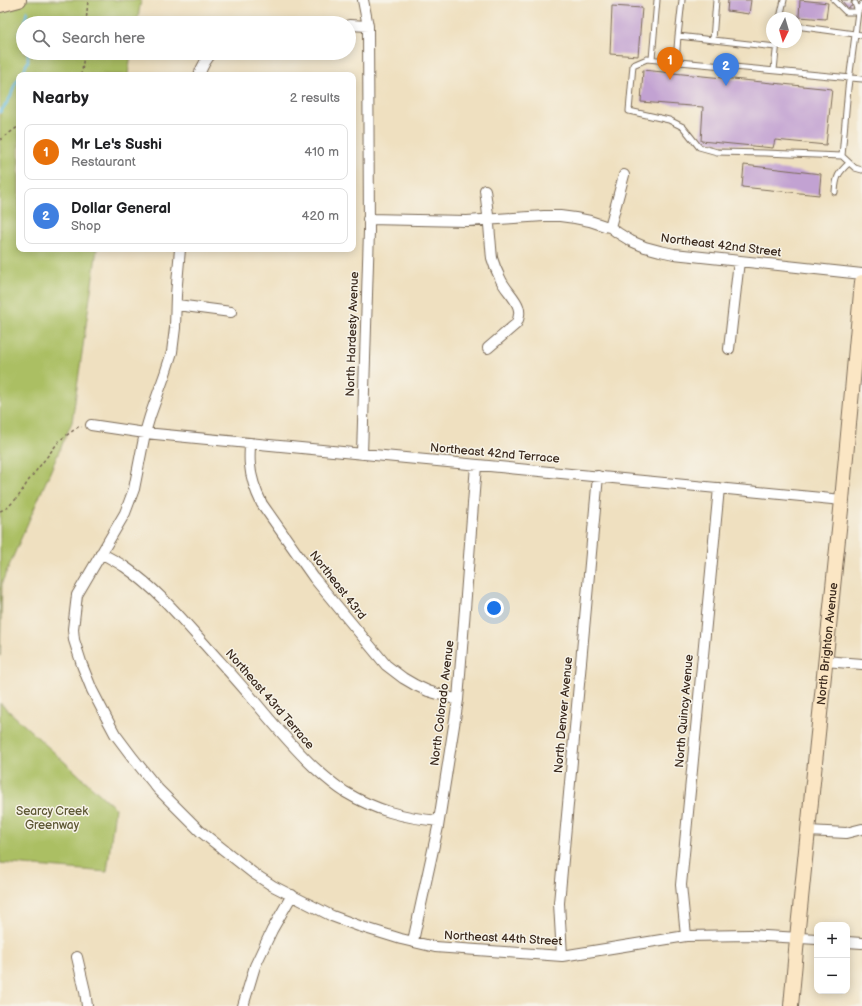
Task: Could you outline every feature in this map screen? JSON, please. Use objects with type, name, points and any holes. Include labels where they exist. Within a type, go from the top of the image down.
[{"type":"main road","points":[[0,5],[18,0]]},
{"type":"main road","name":"North Brighton Avenue","points":[[791,1006],[825,661],[859,357],[862,282]]},
{"type":"street","name":"North Hardesty Avenue","points":[[362,454],[368,219],[368,26],[363,0]]},
{"type":"street","points":[[356,25],[368,26]]},
{"type":"street","points":[[200,72],[207,60]]},
{"type":"street","points":[[610,227],[624,175]]},
{"type":"street","points":[[485,190],[492,258],[501,281],[517,302],[520,313],[516,324],[488,348]]},
{"type":"street","name":"Northeast 42nd Street","points":[[368,219],[467,221],[560,216],[590,221],[610,227],[631,241],[645,247],[674,254],[862,274]]},
{"type":"street","name":"Northeast 44th Street","points":[[180,252],[176,295],[177,305],[172,352],[145,433],[134,489],[125,513],[77,595],[73,628],[74,640],[82,665],[92,690],[107,719],[115,734],[158,789],[200,832],[273,886],[332,916],[401,939],[435,947],[562,956],[686,936],[750,935],[814,939]]},
{"type":"street","points":[[729,349],[739,261]]},
{"type":"street","points":[[177,305],[231,312]]},
{"type":"street","name":"Northeast 42nd Terrace","points":[[91,425],[145,433],[842,500]]},
{"type":"street","name":"Northeast 43rd","points":[[250,443],[250,465],[252,478],[262,504],[314,578],[386,665],[415,685],[428,691],[458,700]]},
{"type":"street","name":"North Colorado Avenue","points":[[413,941],[439,821],[458,700],[476,464]]},
{"type":"street","name":"North Denver Avenue","points":[[562,956],[559,903],[598,476]]},
{"type":"street","name":"North Quincy Avenue","points":[[686,936],[681,885],[719,488]]},
{"type":"street","name":"Northeast 43rd Terrace","points":[[101,553],[124,566],[146,582],[167,602],[280,733],[332,784],[361,801],[380,809],[419,819],[439,821]]},
{"type":"street","points":[[825,661],[862,664]]},
{"type":"street","points":[[808,831],[846,833],[862,829]]},
{"type":"street","points":[[244,1006],[255,966],[272,930],[292,895]]},
{"type":"street","points":[[850,942],[862,943]]},
{"type":"street","points":[[77,957],[87,1006]]},
{"type":"lane","points":[[652,60],[657,0]]},
{"type":"lane","points":[[676,62],[682,0]]},
{"type":"lane","points":[[713,40],[716,0]]},
{"type":"lane","points":[[781,12],[784,0]]},
{"type":"lane","points":[[834,0],[846,12],[858,12]]},
{"type":"lane","points":[[855,3],[858,12]]},
{"type":"lane","points":[[842,156],[852,54],[858,12],[862,4]]},
{"type":"lane","points":[[802,27],[862,34]]},
{"type":"lane","points":[[678,36],[766,44]]},
{"type":"lane","points":[[774,70],[777,48]]},
{"type":"lane","points":[[862,79],[647,59],[633,65],[629,111],[669,120],[683,127],[699,147],[717,152],[842,156],[855,168],[862,170]]},
{"type":"lane","points":[[835,192],[836,181],[840,172],[849,163]]},
{"type":"path","points":[[87,16],[88,0]]},
{"type":"path","points":[[82,72],[83,60]]},
{"type":"path","points":[[0,140],[16,128]]},
{"type":"path","points":[[0,510],[7,508],[18,497],[29,480],[60,440],[78,427],[91,425]]},
{"type":"green space","points":[[0,0],[141,0],[138,16],[16,16],[16,60],[130,60],[128,72],[16,72],[16,252],[97,252],[72,422],[2,582],[0,656]]},
{"type":"green space","name":"Searcy Creek Greenway","points":[[0,703],[115,808],[107,872],[0,863]]},
{"type":"building","points":[[728,0],[751,0],[749,14],[727,11]]},
{"type":"building","points":[[800,0],[828,3],[826,19],[802,17],[802,12],[799,12]]},
{"type":"building","points":[[841,0],[852,0],[852,6],[848,8]]},
{"type":"building","points":[[612,6],[642,8],[638,56],[610,54]]},
{"type":"building","points":[[643,70],[832,89],[826,145],[775,140],[773,148],[701,141],[703,107],[641,102]]},
{"type":"building","points":[[744,165],[821,174],[819,195],[742,187]]},
{"type":"waterway","points":[[26,16],[27,11]]},
{"type":"waterway","points":[[23,72],[28,60]]},
{"type":"waterway","points":[[0,112],[11,96],[16,82]]},
{"type":"place","name":"Mr Le's Sushi","points":[[670,80]]},
{"type":"place","name":"Dollar General","points":[[726,86]]}]
